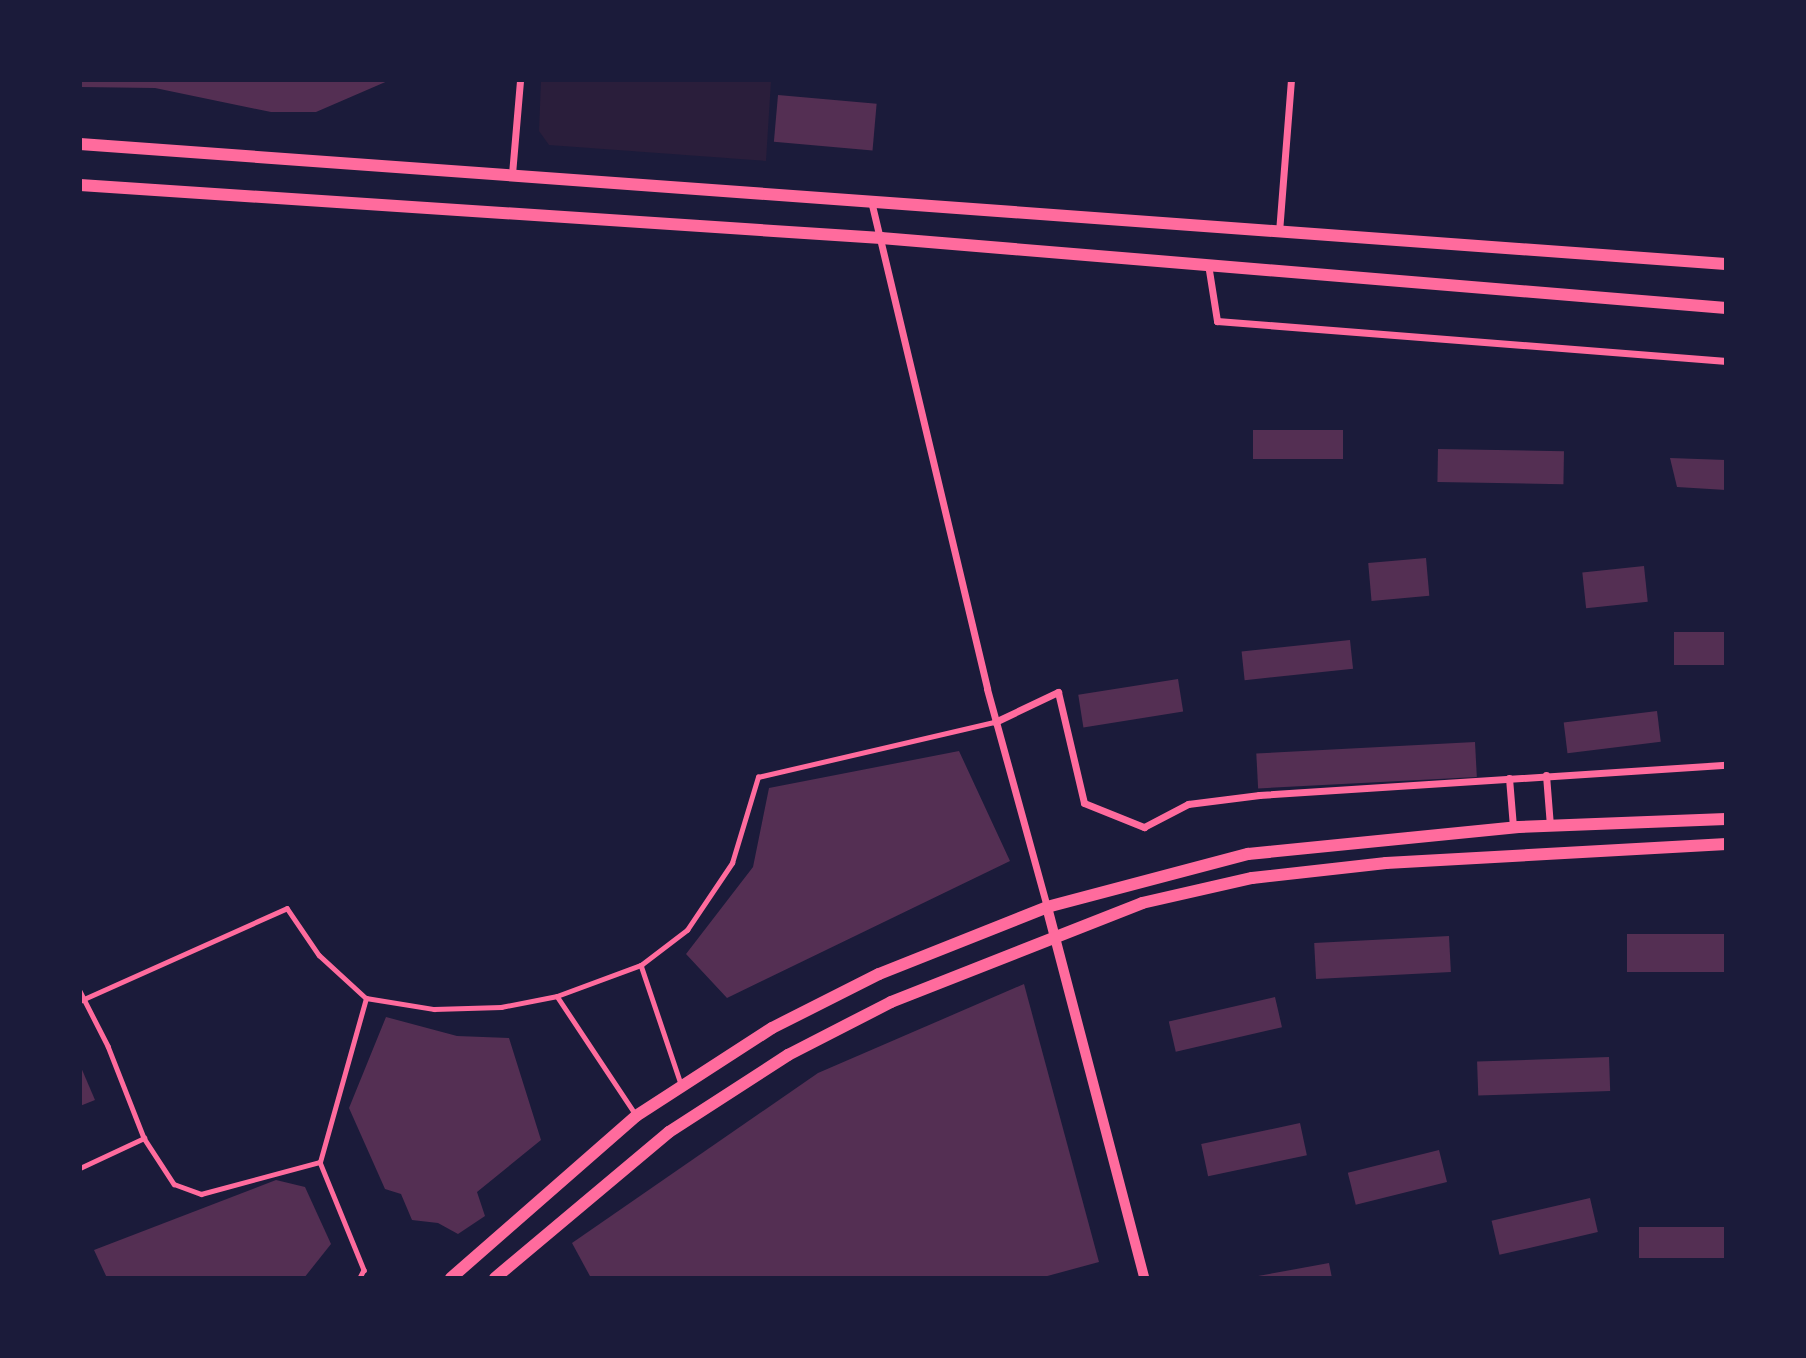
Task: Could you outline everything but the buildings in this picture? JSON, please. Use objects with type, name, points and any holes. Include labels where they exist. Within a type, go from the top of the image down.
[{"type":"main road","points":[[80,144],[512,174],[872,205],[1726,264]]},
{"type":"main road","points":[[80,185],[881,238],[1726,308]]},
{"type":"main road","points":[[451,1278],[636,1116],[772,1028],[879,974],[1047,907],[1248,855],[1513,827],[1726,819]]},
{"type":"main road","points":[[495,1278],[669,1132],[788,1055],[891,1002],[1055,934],[1142,903],[1252,878],[1386,863],[1726,844]]},
{"type":"street","points":[[512,174],[520,80]]},
{"type":"street","points":[[1279,233],[1291,80]]},
{"type":"street","points":[[872,205],[995,722],[1055,934],[1144,1278]]},
{"type":"street","points":[[1208,263],[1217,321],[1726,361]]},
{"type":"street","points":[[995,722],[1058,692],[1084,803],[1144,827],[1188,804],[1259,795],[1726,765]]},
{"type":"street","points":[[1546,775],[1550,826]]},
{"type":"street","points":[[1509,778],[1513,827]]},
{"type":"lane","points":[[82,1000],[287,908],[319,955],[366,998],[434,1009],[501,1007],[557,996],[641,965],[687,930],[732,863],[758,777],[995,722]]},
{"type":"lane","points":[[641,965],[681,1086]]},
{"type":"lane","points":[[80,991],[144,1138],[174,1184],[201,1194],[320,1162]]},
{"type":"lane","points":[[557,996],[636,1116]]},
{"type":"lane","points":[[360,1278],[364,1270],[320,1162],[366,998]]},
{"type":"lane","points":[[80,1168],[144,1138]]},
{"type":"shaded area","points":[[541,81],[771,81],[766,161],[549,145],[539,131]]}]
